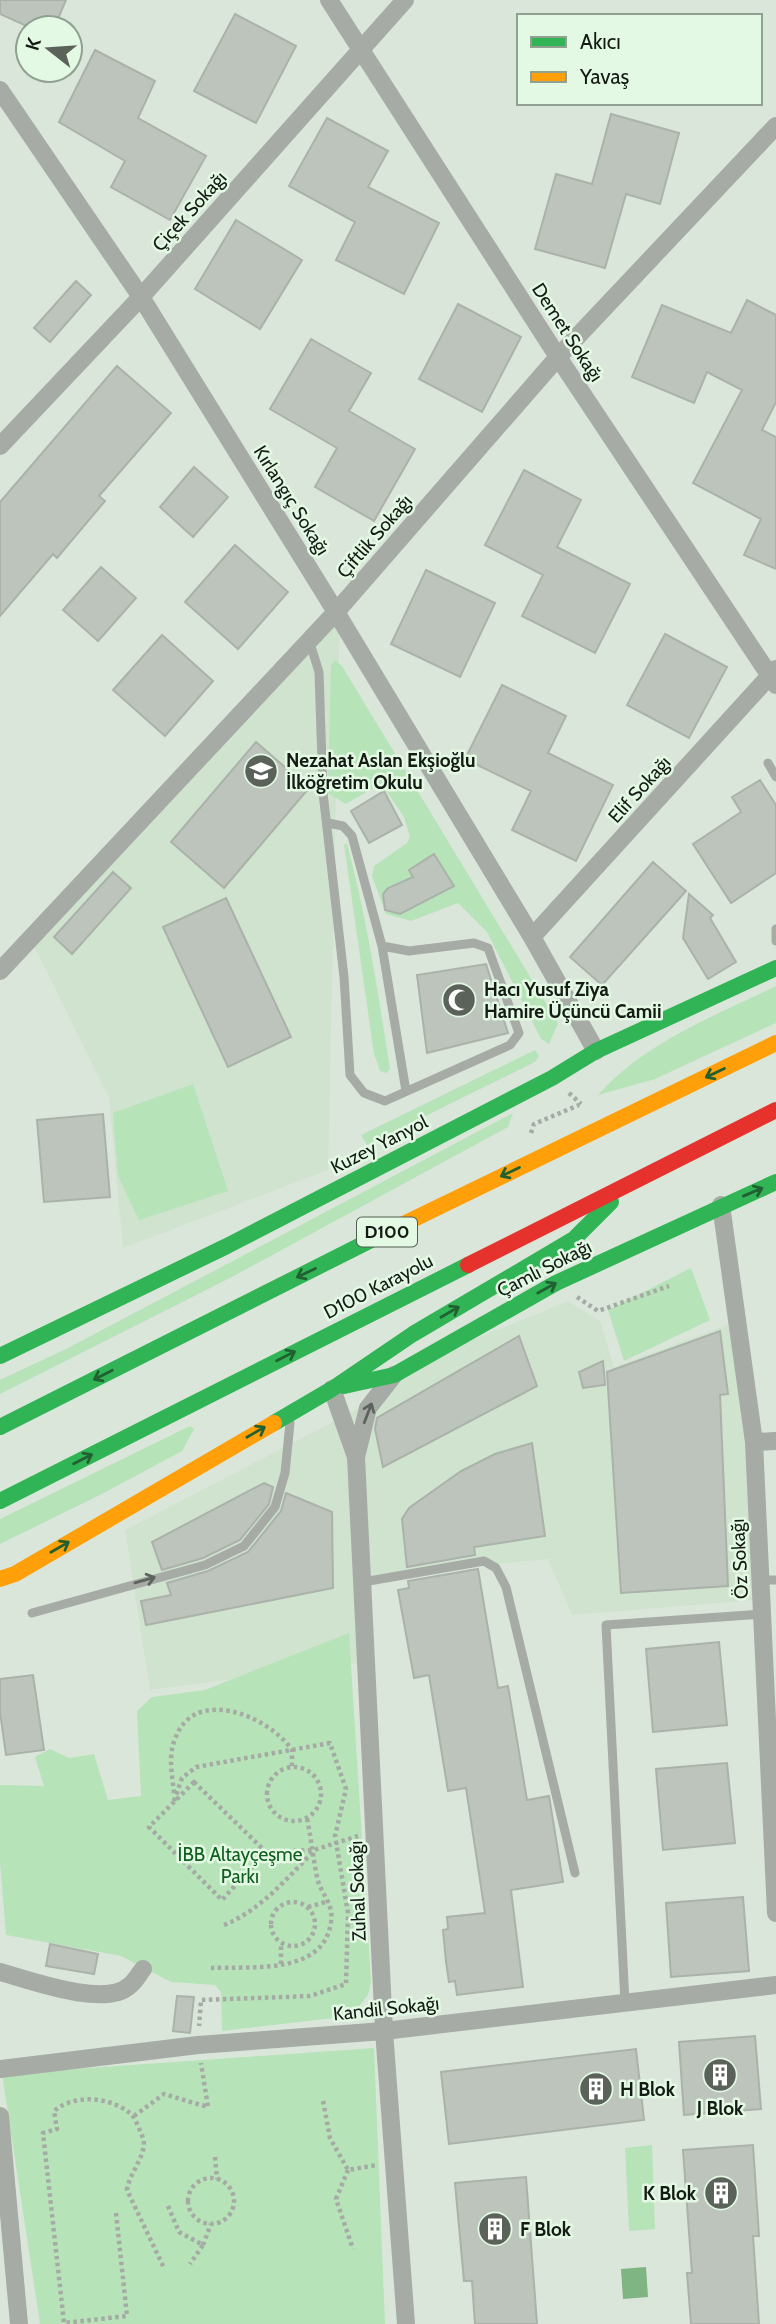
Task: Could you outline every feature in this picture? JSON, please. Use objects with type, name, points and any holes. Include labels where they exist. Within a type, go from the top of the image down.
[{"type":"main road","name":"Kuzey Yanyol","points":[[0,1356],[227,1246],[540,1084],[596,1051],[776,968]]},
{"type":"main road","name":"D100","points":[[0,1427],[385,1233],[776,1043]]},
{"type":"main road","name":"D100 Karayolu","points":[[0,1500],[776,1110]]},
{"type":"main road","points":[[0,1579],[15,1574],[332,1389],[413,1334],[574,1240],[630,1182]]},
{"type":"main road","name":"Çamlı Sokağı","points":[[332,1389],[394,1375],[556,1283],[776,1182]]},
{"type":"street","name":"Demet Sokağı","points":[[329,0],[558,357],[774,677]]},
{"type":"street","name":"Çiçek Sokağı","points":[[0,446],[141,297],[405,0]]},
{"type":"street","name":"Kırlangıç Sokağı","points":[[0,90],[141,297],[336,612],[532,937],[596,1051]]},
{"type":"street","name":"Çiftlik Sokağı","points":[[0,971],[336,612],[558,357],[776,126]]},
{"type":"street","name":"Elif Sokağı","points":[[532,937],[774,677]]},
{"type":"street","name":"Öz Sokağı","points":[[722,1205],[754,1442],[768,1580],[762,1614],[776,1913]]},
{"type":"street","name":"Zuhal Sokağı","points":[[355,1457],[368,1408],[394,1375]]},
{"type":"street","name":"Zuhal Sokağı","points":[[332,1389],[355,1457],[376,1830],[384,2031],[396,2161],[406,2324]]},
{"type":"street","points":[[754,1442],[776,1441]]},
{"type":"street","points":[[0,1972],[98,1994],[117,1993],[129,1987],[143,1969]]},
{"type":"street","name":"Kandil Sokağı","points":[[0,2069],[198,2045],[384,2031],[776,1985]]},
{"type":"street","points":[[0,2116],[4,2196],[19,2324]]},
{"type":"lane","points":[[310,640],[319,672],[323,793],[328,823],[350,1075],[364,1093],[386,1101],[510,1045],[519,1033],[488,948],[474,943],[409,951],[382,946]]},
{"type":"lane","points":[[768,763],[776,777]]},
{"type":"lane","points":[[328,823],[343,826],[352,836],[382,946],[406,1091]]},
{"type":"lane","points":[[776,929],[776,941]]},
{"type":"lane","points":[[32,1613],[205,1565],[244,1546],[275,1507],[285,1473],[292,1411]]},
{"type":"lane","points":[[363,1582],[484,1561],[496,1567],[506,1587],[575,1873]]},
{"type":"lane","points":[[625,2003],[606,1625],[762,1614]]},
{"type":"path","points":[[598,1311],[669,1286]]},
{"type":"path","points":[[174,1801],[170,1765],[180,1727],[191,1716],[204,1711],[231,1711],[253,1717],[292,1750],[292,1768]]},
{"type":"path","points":[[134,2116],[164,2094],[208,2107],[198,2045],[201,2000],[310,1996],[346,1984],[348,1913],[335,1836],[346,1789],[330,1743],[196,1768],[182,1778],[174,1801]]},
{"type":"path","points":[[292,1768],[309,1772],[320,1787],[319,1805],[307,1818],[299,1821],[282,1819],[275,1814],[267,1798],[270,1781],[283,1769],[292,1768]]},
{"type":"path","points":[[266,1852],[194,1782],[149,1827],[222,1900],[266,1852],[314,1850],[376,1830]]},
{"type":"path","points":[[211,1968],[281,1964],[306,1959],[316,1952],[331,1923],[329,1900],[317,1880],[307,1818]]},
{"type":"path","points":[[224,1925],[244,1917],[258,1906],[314,1850]]},
{"type":"path","points":[[308,1908],[329,1900]]},
{"type":"path","points":[[281,1943],[296,1946],[309,1940],[315,1920],[308,1908],[294,1902],[275,1911],[271,1925],[281,1943],[281,1964]]},
{"type":"path","points":[[116,2213],[127,2316],[64,2323],[43,2133],[57,2129],[54,2111],[65,2101],[89,2099],[116,2105],[134,2116],[143,2138],[143,2152],[129,2178],[127,2190],[164,2268]]},
{"type":"path","points":[[323,2101],[330,2138],[348,2170]]},
{"type":"path","points":[[215,2157],[217,2179]]},
{"type":"path","points":[[348,2170],[396,2161]]},
{"type":"path","points":[[348,2170],[336,2199],[353,2249]]},
{"type":"path","points":[[217,2179],[229,2186],[234,2207],[226,2219],[211,2224],[196,2219],[191,2213],[188,2197],[196,2183],[217,2179]]},
{"type":"path","points":[[168,2206],[178,2232],[203,2245]]},
{"type":"path","points":[[190,2264],[203,2245],[211,2224]]},
{"type":"shaded area","name":"Nezahat Aslan Ekşioğlu İlköğretim Okulu","points":[[340,606],[328,1170],[123,1248],[109,1098],[29,936]]},
{"type":"shaded area","points":[[568,1301],[600,1321],[614,1367],[735,1322],[746,1421],[754,1600],[572,1615],[548,1559],[357,1577],[359,1663],[150,1690],[125,1530],[354,1411],[443,1352]]},
{"type":"shaded area","points":[[646,2267],[648,2297],[623,2299],[621,2269]]},
{"type":"green space","points":[[335,660],[342,666],[558,1023],[549,1044],[541,1039],[487,932],[458,903],[411,921],[386,914],[372,876],[374,866],[407,843],[410,837],[404,817],[383,786],[377,786],[346,804],[328,793],[331,665]]},
{"type":"green space","points":[[344,844],[347,844],[354,872],[372,956],[390,1069],[386,1073],[380,1071],[374,1054]]},
{"type":"green space","points":[[776,986],[776,1023],[655,1079],[598,1095],[616,1077],[658,1046]]},
{"type":"green space","points":[[535,1050],[539,1056],[535,1062],[367,1145],[361,1135]]},
{"type":"green space","points":[[193,1084],[228,1191],[139,1220],[118,1176],[113,1113]]},
{"type":"green space","points":[[513,1113],[508,1127],[230,1278],[0,1394],[0,1380],[66,1349]]},
{"type":"green space","points":[[691,1268],[710,1320],[624,1361],[608,1310]]},
{"type":"green space","points":[[190,1426],[194,1429],[182,1451],[0,1544],[0,1519]]},
{"type":"green space","name":"İBB Altayçeşme Parkı","points":[[349,1633],[371,1982],[368,1995],[351,2016],[222,2031],[221,1992],[215,1985],[171,1982],[121,1956],[6,1935],[0,1862],[0,1785],[44,1786],[35,1757],[50,1749],[69,1758],[94,1754],[108,1800],[141,1796],[137,1711],[152,1697],[205,1690]]},
{"type":"green space","points":[[374,2048],[385,2324],[40,2324],[2,2074]]},
{"type":"green space","points":[[652,2145],[655,2229],[629,2231],[625,2148]]},
{"type":"building","points":[[0,0],[66,0],[60,14],[14,14],[14,20],[0,14]]},
{"type":"building","points":[[235,14],[296,46],[256,123],[194,91]]},
{"type":"building","points":[[95,50],[155,81],[138,118],[206,156],[170,220],[111,187],[125,161],[59,122],[78,84],[84,84],[84,72]]},
{"type":"building","points":[[611,114],[679,133],[660,204],[626,194],[605,268],[535,249],[556,174],[592,184]]},
{"type":"building","points":[[327,118],[388,151],[368,187],[439,223],[404,294],[336,260],[355,222],[289,186]]},
{"type":"building","points":[[236,220],[302,260],[260,329],[195,289]]},
{"type":"building","points":[[76,281],[91,295],[50,342],[34,328]]},
{"type":"building","points":[[747,300],[776,315],[776,402],[762,430],[776,437],[776,569],[744,555],[761,519],[693,483],[742,390],[707,372],[694,403],[632,377],[662,305],[731,333]]},
{"type":"building","points":[[458,304],[521,337],[482,412],[419,379]]},
{"type":"building","points":[[311,339],[371,373],[349,411],[415,449],[374,521],[315,487],[337,448],[270,409]]},
{"type":"building","points":[[117,366],[171,413],[99,496],[105,501],[57,558],[53,554],[0,616],[0,502]]},
{"type":"building","points":[[194,467],[228,497],[193,537],[160,507]]},
{"type":"building","points":[[524,470],[581,500],[557,547],[630,584],[595,653],[522,616],[543,575],[485,545]]},
{"type":"building","points":[[235,545],[288,592],[238,649],[185,602]]},
{"type":"building","points":[[101,567],[136,598],[98,641],[63,610]]},
{"type":"building","points":[[426,570],[495,603],[460,677],[391,644]]},
{"type":"building","points":[[665,634],[727,667],[689,738],[627,705]]},
{"type":"building","points":[[162,635],[213,681],[165,736],[113,690]]},
{"type":"building","points":[[502,685],[566,716],[548,753],[613,785],[576,861],[512,830],[531,791],[465,759]]},
{"type":"building","points":[[256,742],[309,788],[224,888],[171,842]]},
{"type":"building","points":[[760,780],[776,805],[776,873],[731,903],[693,844],[741,812],[732,797]]},
{"type":"building","points":[[384,791],[402,825],[369,843],[351,811]]},
{"type":"building","points":[[434,854],[454,886],[400,914],[385,910],[383,894],[388,888],[413,877],[409,870]]},
{"type":"building","points":[[653,862],[686,891],[602,985],[570,957]]},
{"type":"building","points":[[113,872],[131,888],[72,954],[54,937]]},
{"type":"building","points":[[689,894],[713,915],[710,918],[736,962],[708,979],[683,938]]},
{"type":"building","points":[[226,898],[291,1037],[228,1067],[163,927]]},
{"type":"building","name":"Hacı Yusuf Ziya Hamire Üçüncü Camii","points":[[486,964],[508,1033],[427,1053],[417,975]]},
{"type":"building","points":[[103,1114],[110,1197],[44,1202],[37,1120]]},
{"type":"building","points":[[720,1331],[728,1394],[720,1395],[728,1586],[621,1593],[607,1372]]},
{"type":"building","points":[[519,1336],[537,1386],[383,1467],[375,1429],[377,1418]]},
{"type":"building","points":[[603,1361],[605,1385],[583,1388],[579,1372]]},
{"type":"building","points":[[532,1443],[545,1536],[474,1547],[475,1555],[407,1567],[402,1519],[409,1508],[461,1471],[495,1454]]},
{"type":"building","points":[[264,1483],[273,1487],[269,1504],[240,1540],[203,1558],[162,1570],[152,1542]]},
{"type":"building","points":[[286,1493],[332,1512],[333,1588],[146,1625],[141,1601],[171,1595],[167,1583],[208,1571],[248,1552],[281,1511]]},
{"type":"building","points":[[478,1569],[498,1688],[508,1686],[527,1800],[549,1796],[563,1882],[511,1890],[523,1987],[457,1995],[455,1981],[449,1982],[446,1962],[443,1930],[448,1929],[447,1917],[485,1913],[466,1788],[448,1791],[429,1675],[414,1678],[398,1590],[409,1588],[408,1581]]},
{"type":"building","points":[[719,1642],[727,1725],[653,1732],[646,1649]]},
{"type":"building","points":[[33,1675],[44,1750],[6,1755],[0,1712],[0,1679]]},
{"type":"building","points":[[727,1763],[735,1843],[663,1850],[656,1769]]},
{"type":"building","points":[[743,1897],[749,1971],[671,1977],[666,1903]]},
{"type":"building","points":[[50,1944],[98,1954],[94,1974],[46,1966]]},
{"type":"building","points":[[177,1996],[194,1997],[190,2033],[173,2031]]},
{"type":"building","name":"J Blok","points":[[755,2036],[761,2109],[684,2115],[679,2042]]},
{"type":"building","points":[[636,2049],[644,2120],[449,2144],[441,2072]]},
{"type":"building","points":[[753,2145],[759,2236],[753,2236],[759,2324],[691,2324],[687,2273],[692,2273],[683,2150]]},
{"type":"building","name":"F Blok","points":[[526,2177],[537,2324],[475,2324],[472,2281],[464,2281],[455,2183]]},
{"type":"traffic: fast","points":[[0,1356],[227,1246],[552,1078],[596,1051],[776,968]]},
{"type":"traffic: fast","points":[[344,1386],[394,1375],[556,1283],[776,1182]]},
{"type":"traffic: fast","points":[[274,1423],[332,1389],[413,1334],[574,1239],[611,1202]]},
{"type":"traffic: fast","points":[[0,1427],[381,1235]]},
{"type":"traffic: fast","points":[[0,1501],[468,1265]]},
{"type":"traffic: slow","points":[[381,1235],[776,1043]]},
{"type":"traffic: slow","points":[[0,1579],[15,1574],[274,1423]]},
{"type":"traffic: jam","points":[[468,1265],[776,1110]]},
{"type":"place","name":"Nezahat Aslan Ekşioğlu İlköğretim Okulu","points":[[261,771]]},
{"type":"place","name":"Hacı Yusuf Ziya Hamire Üçüncü Camii","points":[[459,1000]]},
{"type":"place","name":"J Blok","points":[[720,2075]]},
{"type":"place","name":"H Blok","points":[[596,2089]]},
{"type":"place","name":"K Blok","points":[[721,2193]]},
{"type":"place","name":"F Blok","points":[[495,2229]]}]
